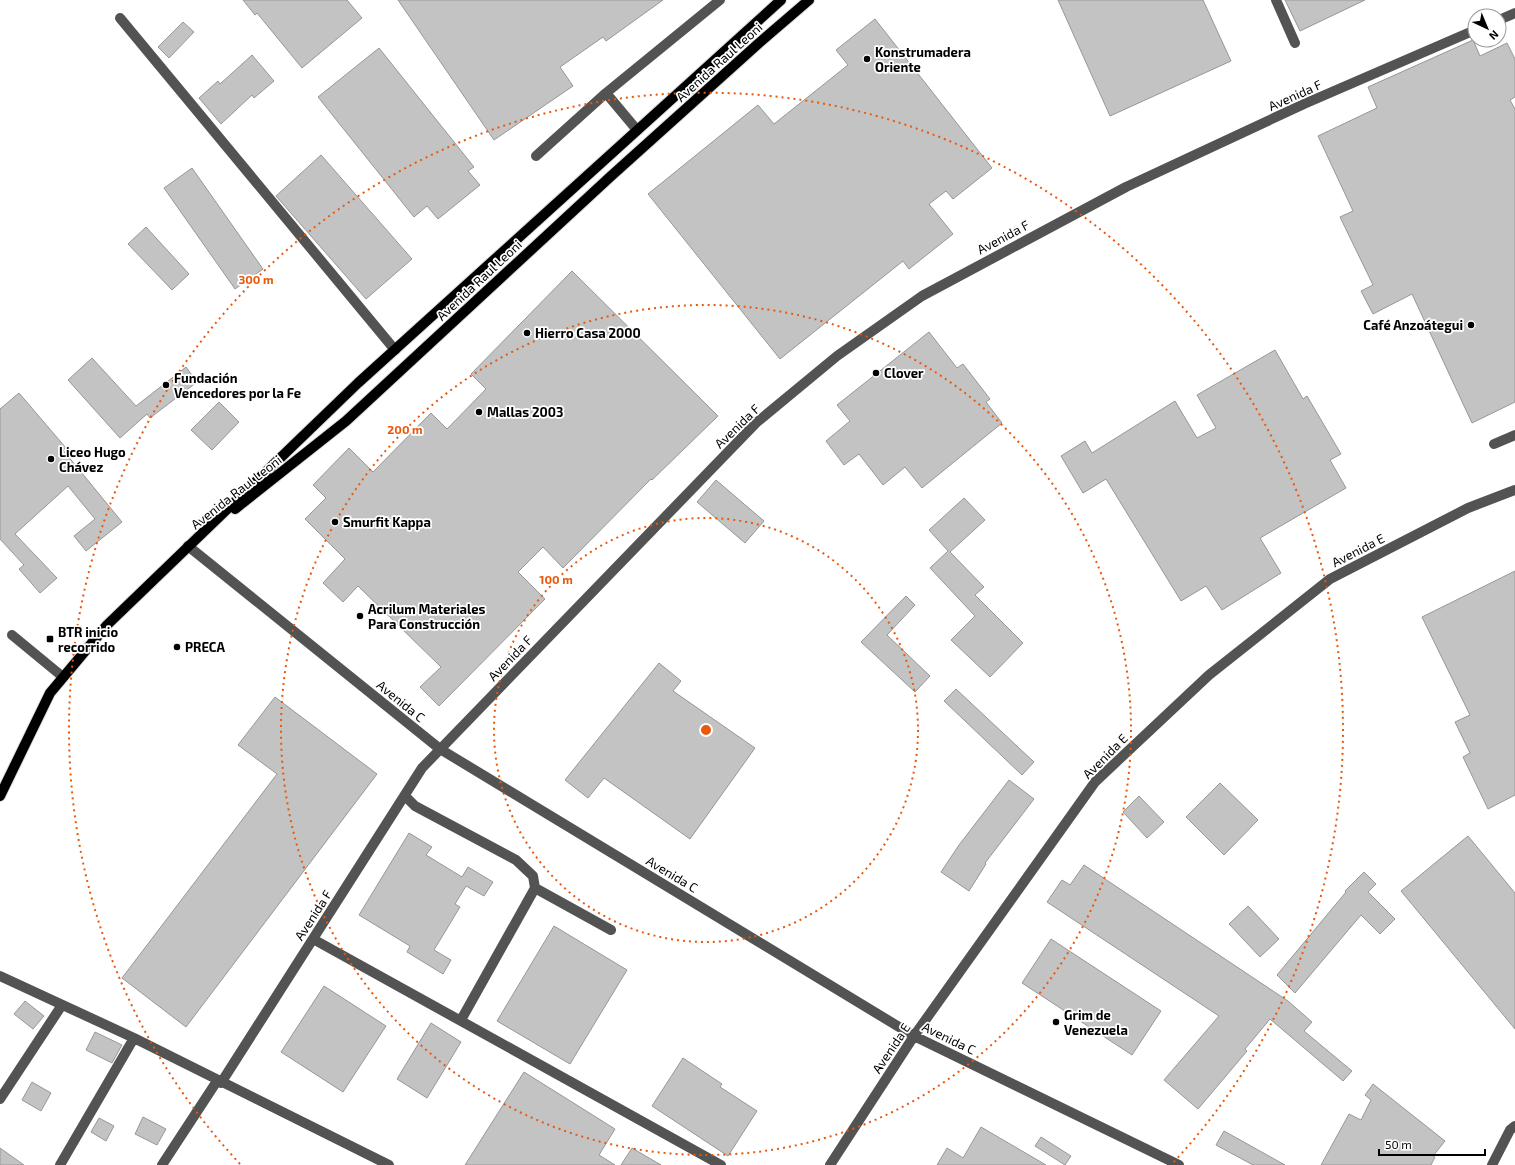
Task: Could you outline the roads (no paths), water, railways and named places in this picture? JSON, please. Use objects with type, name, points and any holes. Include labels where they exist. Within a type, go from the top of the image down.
[{"type":"main road","name":"Avenida Raul Leoni","points":[[188,546],[395,350],[781,0]]},
{"type":"main road","name":"Avenida Raul Leoni","points":[[188,546],[346,421],[615,172],[809,0]]},
{"type":"main road","points":[[0,796],[50,693],[107,625],[188,546]]},
{"type":"street","points":[[536,156],[606,93],[720,0]]},
{"type":"street","points":[[1276,0],[1295,43]]},
{"type":"street","points":[[120,18],[395,350]]},
{"type":"street","name":"Avenida F","points":[[162,1165],[219,1082],[313,939],[422,768],[756,423],[837,356],[922,296],[1126,187],[1304,104],[1467,33]]},
{"type":"street","points":[[606,93],[637,130]]},
{"type":"street","points":[[1494,444],[1515,435]]},
{"type":"street","name":"Avenida E","points":[[830,1165],[914,1036],[1095,782],[1208,674],[1330,579],[1468,508],[1515,490]]},
{"type":"street","name":"Avenida C","points":[[188,546],[440,749],[914,1036],[1179,1165]]},
{"type":"street","points":[[12,635],[63,677]]},
{"type":"street","points":[[405,796],[415,806],[516,860],[533,876],[535,888],[461,1020]]},
{"type":"street","points":[[535,888],[611,930]]},
{"type":"street","points":[[313,939],[721,1165]]},
{"type":"street","points":[[0,976],[134,1038],[219,1082],[389,1165]]},
{"type":"street","points":[[0,1100],[62,1005]]},
{"type":"street","points":[[60,1165],[134,1038]]},
{"type":"street","points":[[1492,1165],[1510,1130],[1515,1126]]},
{"type":"place","name":"Konstrumadera Oriente","points":[[867,59]]},
{"type":"place","name":"Café Anzoátegui","points":[[1471,325]]},
{"type":"place","name":"Hierro Casa 2000","points":[[527,333]]},
{"type":"place","name":"Clover","points":[[876,373]]},
{"type":"place","name":"Fundación Vencedores por la Fe","points":[[166,385]]},
{"type":"place","name":"Mallas 2003","points":[[479,412]]},
{"type":"place","name":"Liceo Hugo Chávez","points":[[51,459]]},
{"type":"place","name":"Smurfit Kappa","points":[[335,522]]},
{"type":"place","name":"Acrilum Materiales Para Construcción","points":[[360,616]]},
{"type":"place","name":"BTR inicio recorrido","points":[[50,639]]},
{"type":"place","name":"PRECA","points":[[177,647]]},
{"type":"place","name":"Grim de Venezuela","points":[[1056,1022]]}]
